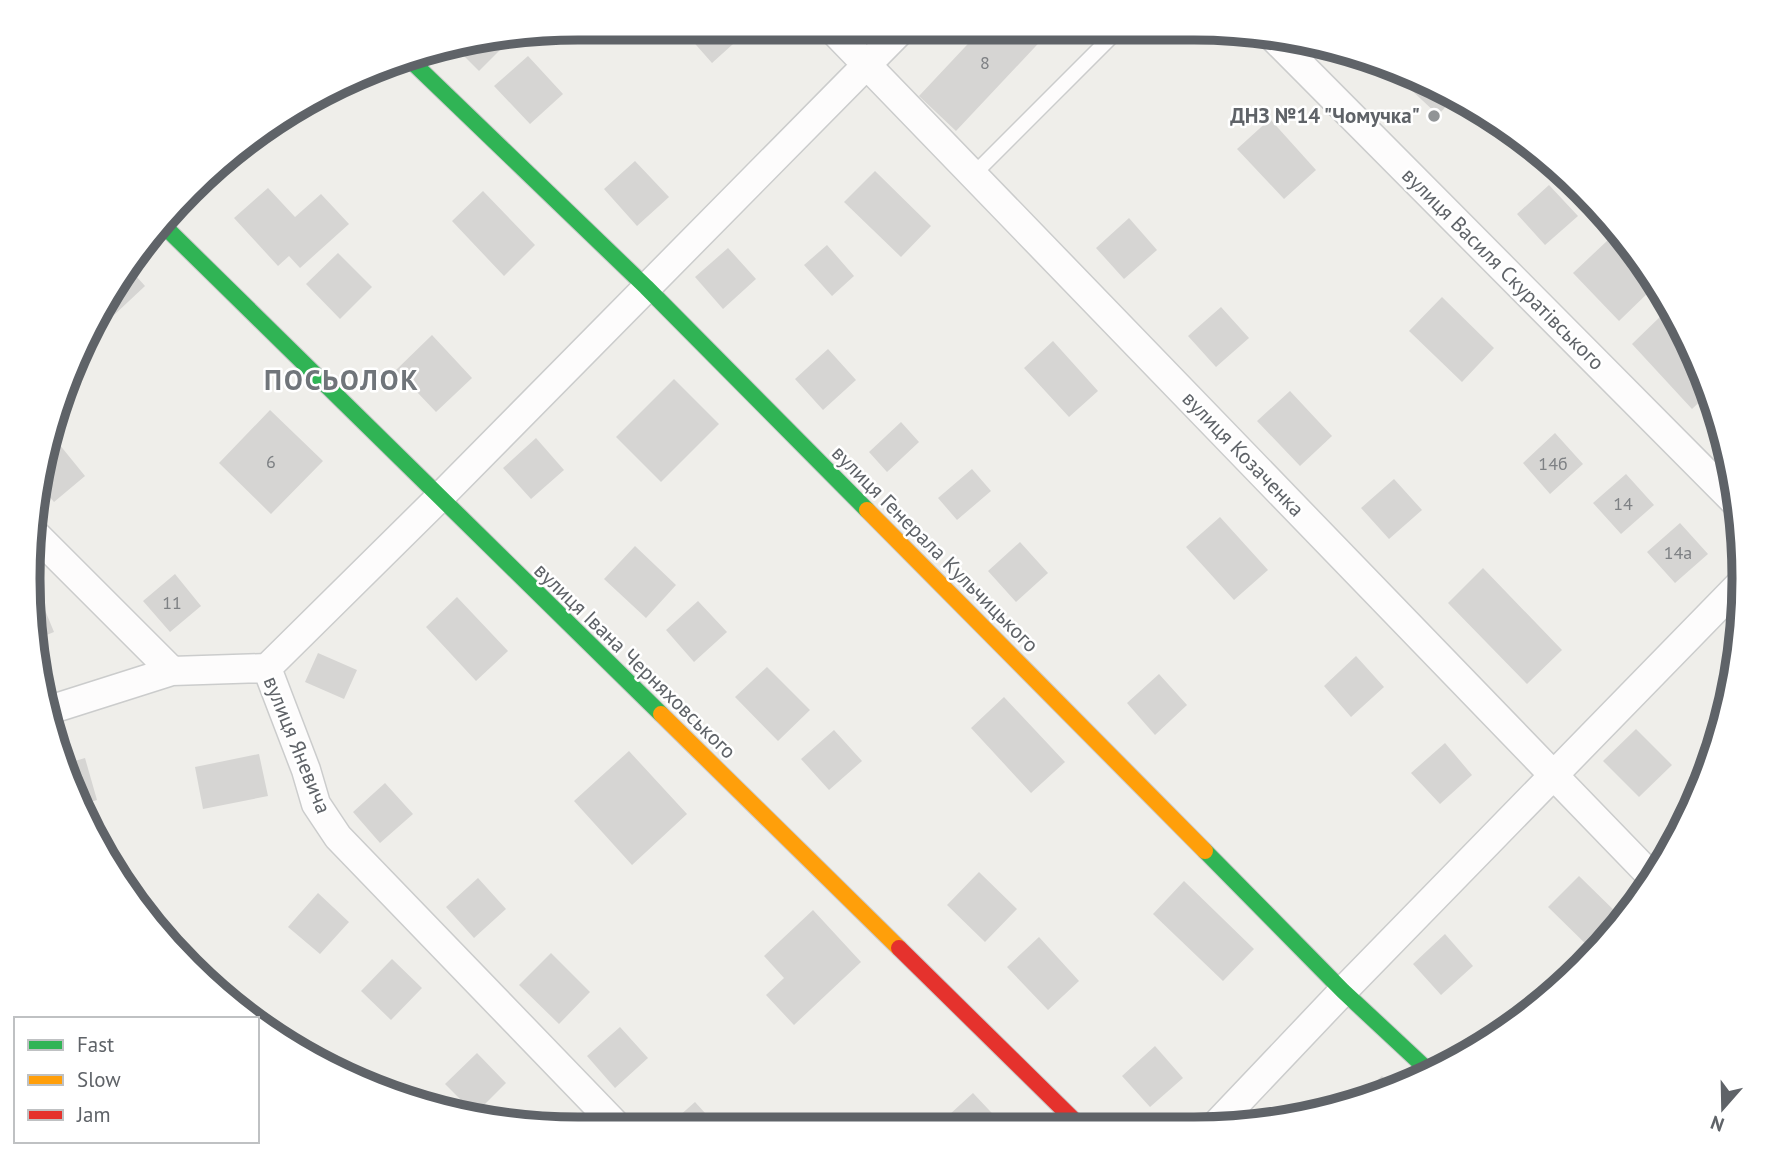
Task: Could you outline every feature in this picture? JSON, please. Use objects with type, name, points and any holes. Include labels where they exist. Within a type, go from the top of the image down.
[{"type":"street","name":"вулиця Козаченка","points":[[843,40],[1646,871]]},
{"type":"street","points":[[267,668],[439,498],[891,40]]},
{"type":"street","name":"вулиця Василя Скуратівського","points":[[1284,48],[1724,491]]},
{"type":"street","name":"вулиця Генерала Кульчицького","points":[[416,66],[646,287],[1343,991],[1423,1065]]},
{"type":"street","name":"вулиця Івана Черняховського","points":[[169,230],[1071,1117]]},
{"type":"street","points":[[41,540],[172,671]]},
{"type":"street","points":[[1224,1116],[1732,593]]},
{"type":"street","name":"вулиця Яневича","points":[[57,708],[172,671],[267,668],[306,770],[316,804],[338,837],[608,1117]]},
{"type":"lane","points":[[973,174],[1108,40]]},
{"type":"building","points":[[692,40],[737,40],[712,63]]},
{"type":"building","points":[[972,40],[1042,40],[956,131],[919,96]]},
{"type":"building","points":[[504,46],[479,71],[462,54]]},
{"type":"building","points":[[528,56],[563,94],[530,124],[494,86]]},
{"type":"building","points":[[1404,83],[1448,104],[1438,115]]},
{"type":"building","points":[[1270,119],[1316,170],[1284,199],[1237,149]]},
{"type":"building","points":[[635,161],[669,197],[637,226],[604,189]]},
{"type":"building","points":[[875,171],[931,226],[901,257],[844,202]]},
{"type":"building","points":[[1549,185],[1578,216],[1545,245],[1517,214]]},
{"type":"building","points":[[268,188],[295,217],[321,194],[349,224],[300,268],[289,256],[278,266],[234,218]]},
{"type":"building","points":[[483,191],[535,245],[504,276],[452,221]]},
{"type":"building","points":[[1129,218],[1157,250],[1124,279],[1096,248]]},
{"type":"building","points":[[1608,240],[1630,263],[1649,292],[1619,321],[1573,273]]},
{"type":"building","points":[[827,245],[854,276],[832,296],[804,265]]},
{"type":"building","points":[[728,248],[756,279],[723,309],[695,277]]},
{"type":"building","points":[[338,253],[372,287],[340,319],[306,284]]},
{"type":"building","points":[[134,274],[145,286],[113,316],[110,313]]},
{"type":"building","points":[[1442,297],[1494,348],[1462,382],[1409,331]]},
{"type":"building","points":[[1221,307],[1249,338],[1216,367],[1188,336]]},
{"type":"building","points":[[1663,314],[1701,400],[1692,409],[1632,344]]},
{"type":"building","points":[[432,335],[472,378],[436,412],[396,370]]},
{"type":"building","points":[[1053,341],[1098,391],[1069,417],[1024,368]]},
{"type":"building","points":[[828,349],[856,380],[823,410],[795,379]]},
{"type":"building","points":[[674,379],[719,424],[661,482],[616,437]]},
{"type":"building","points":[[1290,391],[1332,436],[1300,466],[1257,421]]},
{"type":"building","points":[[270,410],[323,461],[271,514],[219,463]]},
{"type":"building","points":[[901,422],[919,442],[887,472],[869,452]]},
{"type":"building","points":[[1555,433],[1583,464],[1550,494],[1523,463]]},
{"type":"building","points":[[536,438],[564,470],[531,499],[503,468]]},
{"type":"building","points":[[58,445],[85,476],[54,502],[47,494]]},
{"type":"building","points":[[972,469],[991,491],[957,520],[938,498]]},
{"type":"building","points":[[1626,474],[1654,505],[1621,534],[1593,503]]},
{"type":"building","points":[[1394,479],[1422,510],[1389,539],[1361,508]]},
{"type":"building","points":[[1220,517],[1268,570],[1234,600],[1186,547]]},
{"type":"building","points":[[1680,523],[1708,554],[1675,583],[1647,552]]},
{"type":"building","points":[[1020,542],[1048,573],[1016,602],[988,571]]},
{"type":"building","points":[[635,546],[676,585],[646,618],[604,579]]},
{"type":"building","points":[[1483,568],[1562,650],[1527,684],[1448,603]]},
{"type":"building","points":[[175,574],[201,606],[170,632],[143,601]]},
{"type":"building","points":[[457,597],[508,651],[476,681],[426,627]]},
{"type":"building","points":[[41,599],[54,632],[44,636]]},
{"type":"building","points":[[698,601],[727,632],[694,662],[666,630]]},
{"type":"building","points":[[318,653],[357,670],[344,699],[305,682]]},
{"type":"building","points":[[1356,656],[1384,687],[1351,717],[1324,686]]},
{"type":"building","points":[[767,667],[810,710],[778,741],[735,697]]},
{"type":"building","points":[[1159,674],[1187,705],[1155,735],[1127,703]]},
{"type":"building","points":[[1004,697],[1065,762],[1031,793],[971,728]]},
{"type":"building","points":[[1636,729],[1672,765],[1639,797],[1603,761]]},
{"type":"building","points":[[834,730],[862,761],[829,790],[801,759]]},
{"type":"building","points":[[1445,743],[1472,775],[1440,804],[1411,773]]},
{"type":"building","points":[[629,751],[687,814],[632,865],[574,801]]},
{"type":"building","points":[[259,754],[268,796],[203,809],[195,767]]},
{"type":"building","points":[[85,758],[97,800],[89,802],[73,762]]},
{"type":"building","points":[[385,783],[413,814],[380,843],[353,812]]},
{"type":"building","points":[[979,872],[1017,909],[985,942],[947,905]]},
{"type":"building","points":[[1579,876],[1616,912],[1587,945],[1548,907]]},
{"type":"building","points":[[478,878],[506,909],[474,938],[446,907]]},
{"type":"building","points":[[1184,881],[1254,949],[1223,981],[1153,914]]},
{"type":"building","points":[[318,893],[349,922],[320,954],[288,927]]},
{"type":"building","points":[[813,910],[861,962],[794,1025],[766,995],[784,978],[764,956]]},
{"type":"building","points":[[1445,934],[1473,966],[1441,995],[1413,964]]},
{"type":"building","points":[[1039,937],[1079,981],[1048,1010],[1007,967]]},
{"type":"building","points":[[551,953],[590,992],[559,1024],[519,985]]},
{"type":"building","points":[[392,959],[422,988],[391,1020],[361,991]]},
{"type":"building","points":[[620,1027],[648,1058],[615,1088],[587,1056]]},
{"type":"building","points":[[1155,1046],[1183,1078],[1150,1107],[1122,1076]]},
{"type":"building","points":[[477,1053],[506,1083],[482,1107],[465,1104],[445,1084]]},
{"type":"building","points":[[1382,1076],[1387,1081],[1370,1087]]},
{"type":"building","points":[[973,1093],[996,1117],[947,1117]]},
{"type":"building","points":[[695,1102],[709,1117],[678,1117]]},
{"type":"traffic: fast","points":[[416,66],[646,287],[867,510]]},
{"type":"traffic: fast","points":[[169,230],[661,714]]},
{"type":"traffic: fast","points":[[1205,851],[1343,991],[1423,1065]]},
{"type":"traffic: slow","points":[[867,510],[1205,851]]},
{"type":"traffic: slow","points":[[661,714],[899,948]]},
{"type":"traffic: jam","points":[[899,948],[1071,1117]]},
{"type":"place","name":"ДНЗ №14 \"Чомучка\"","points":[[1434,116]]},
{"type":"district","name":"ПОСЬОЛОК","points":[[342,380]]}]
